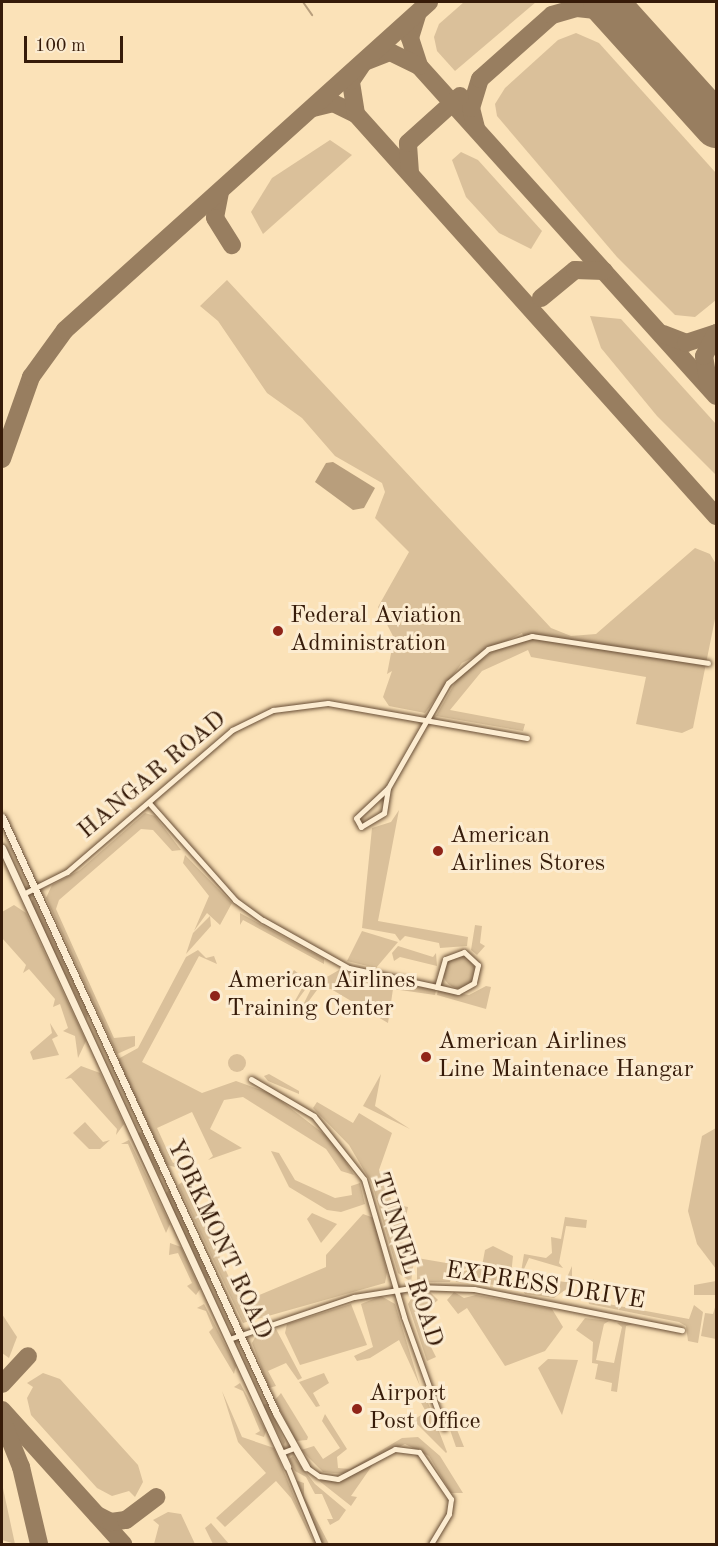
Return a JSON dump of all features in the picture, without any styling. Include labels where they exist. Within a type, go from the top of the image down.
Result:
[{"type":"street","points":[[388,788],[384,813],[361,827],[356,818],[388,788],[426,720],[465,664],[517,638],[586,642],[708,663]]},
{"type":"street","name":"HANGAR ROAD","points":[[22,894],[67,872],[232,730],[273,710],[328,703],[527,738]]},
{"type":"street","points":[[149,803],[236,900],[263,920],[349,968],[458,992],[470,988],[479,971],[475,959],[464,952],[450,954],[437,987]]},
{"type":"street","name":"YORKMONT ROAD","points":[[2,817],[219,1291],[294,1448],[306,1467],[319,1476],[338,1479],[395,1449],[409,1449],[427,1460],[451,1499],[449,1514],[431,1545]]},
{"type":"street","name":"YORKMONT ROAD","points":[[2,848],[257,1400],[319,1545]]},
{"type":"street","points":[[101,1064],[112,1059]]},
{"type":"street","name":"TUNNEL ROAD","points":[[251,1079],[314,1116],[350,1154],[372,1196],[397,1289],[444,1428]]},
{"type":"street","points":[[131,1129],[142,1123]]},
{"type":"street","points":[[157,1185],[168,1179]]},
{"type":"street","name":"EXPRESS DRIVE","points":[[229,1339],[397,1289],[474,1289],[682,1330]]},
{"type":"street","points":[[208,1296],[219,1291]]},
{"type":"street","points":[[257,1400],[268,1395]]},
{"type":"street","points":[[281,1453],[294,1448]]},
{"type":"shaded area","points":[[464,2],[536,2],[455,71],[437,51],[434,37],[439,24]]},
{"type":"shaded area","points":[[576,33],[599,43],[716,173],[716,300],[695,317],[675,315],[617,257],[497,116],[495,104],[505,88],[558,40]]},
{"type":"shaded area","points":[[330,140],[352,155],[263,234],[251,212],[272,178]]},
{"type":"shaded area","points":[[461,152],[478,160],[542,231],[531,249],[499,233],[466,197],[452,160]]},
{"type":"shaded area","points":[[227,280],[551,628],[571,636],[596,634],[695,548],[710,554],[716,564],[716,614],[693,728],[682,733],[636,724],[646,677],[531,657],[528,650],[482,671],[450,710],[525,724],[523,731],[436,716],[460,674],[497,649],[525,641],[522,633],[462,663],[425,713],[389,706],[383,697],[392,671],[387,674],[394,638],[378,607],[409,552],[375,518],[385,492],[382,483],[335,456],[302,418],[267,393],[218,321],[200,306]]},
{"type":"shaded area","points":[[590,316],[621,319],[716,424],[716,475],[657,416],[601,348]]},
{"type":"shaded area","points":[[333,462],[375,488],[364,508],[353,510],[315,482],[326,463]]},
{"type":"shaded area","points":[[399,810],[378,921],[468,937],[467,946],[440,948],[439,943],[405,936],[400,941],[395,934],[362,928],[372,828],[391,822]]},
{"type":"shaded area","points":[[145,813],[155,816],[181,850],[172,851],[153,830],[141,829],[59,900],[56,909],[114,1038],[135,1036],[135,1046],[117,1054],[46,898],[52,885],[80,870]]},
{"type":"shaded area","points":[[185,855],[232,903],[220,925],[207,913],[194,931],[209,896],[183,863]]},
{"type":"shaded area","points":[[33,898],[88,1013],[87,1019],[31,905]]},
{"type":"shaded area","points":[[14,905],[26,913],[86,1041],[78,1058],[75,1036],[63,1031],[68,1028],[60,1004],[53,1007],[55,999],[29,969],[23,973],[26,965],[2,938],[2,912]]},
{"type":"shaded area","points":[[240,913],[324,959],[324,964],[243,920],[240,925]]},
{"type":"shaded area","points":[[210,916],[211,926],[186,954],[193,933]]},
{"type":"shaded area","points":[[475,925],[482,926],[480,943],[485,946],[477,955],[471,950]]},
{"type":"shaded area","points":[[362,931],[398,942],[376,968],[347,961]]},
{"type":"shaded area","points":[[398,946],[433,957],[436,953],[437,966],[400,957],[394,961],[392,953]]},
{"type":"shaded area","points":[[198,950],[206,958],[214,956],[217,964],[199,956],[142,1062],[202,1093],[236,1081],[272,1094],[333,1141],[354,1175],[341,1171],[326,1149],[243,1097],[224,1100],[210,1129],[242,1148],[208,1160],[213,1156],[192,1112],[157,1128],[173,1163],[179,1161],[183,1169],[167,1165],[118,1059],[138,1048],[186,957]]},
{"type":"shaded area","points":[[459,956],[470,961],[475,972],[470,983],[459,988],[448,983],[443,972],[448,961]]},
{"type":"shaded area","points":[[294,970],[310,983],[288,1013],[305,983],[291,975]]},
{"type":"shaded area","points":[[339,970],[436,990],[435,995],[393,989],[388,1023],[331,989],[317,990],[297,1017],[313,985]]},
{"type":"shaded area","points":[[486,986],[491,987],[486,1009],[437,995],[438,990],[469,995]]},
{"type":"shaded area","points":[[50,1023],[58,1036],[52,1039],[59,1055],[33,1060],[30,1052],[52,1033]]},
{"type":"shaded area","points":[[233,1054],[241,1054],[246,1059],[244,1070],[233,1072],[228,1067],[228,1059]]},
{"type":"shaded area","points":[[81,1066],[100,1073],[124,1124],[116,1135],[117,1129],[71,1078],[65,1079]]},
{"type":"shaded area","points":[[269,1074],[299,1091],[299,1094],[268,1081],[264,1076]]},
{"type":"shaded area","points":[[381,1074],[375,1106],[410,1129],[363,1106]]},
{"type":"shaded area","points":[[317,1102],[353,1123],[359,1113],[392,1133],[379,1170],[393,1204],[408,1207],[401,1242],[416,1246],[411,1282],[398,1273],[372,1184],[349,1145],[313,1108]]},
{"type":"shaded area","points":[[85,1122],[103,1142],[110,1140],[100,1149],[89,1149],[73,1133]]},
{"type":"shaded area","points":[[716,1128],[716,1269],[697,1244],[688,1211],[702,1136]]},
{"type":"shaded area","points":[[142,1132],[161,1174],[160,1177],[137,1133]]},
{"type":"shaded area","points":[[129,1140],[170,1224],[166,1233],[128,1144],[121,1144]]},
{"type":"shaded area","points":[[271,1151],[279,1153],[295,1180],[335,1198],[352,1195],[351,1186],[360,1183],[365,1204],[341,1212],[327,1210],[289,1187]]},
{"type":"shaded area","points":[[191,1176],[195,1180],[187,1185],[247,1317],[253,1314],[252,1298],[326,1267],[326,1255],[363,1214],[374,1218],[387,1272],[385,1283],[243,1323],[178,1185]]},
{"type":"shaded area","points":[[169,1190],[209,1277],[207,1281],[165,1194]]},
{"type":"shaded area","points":[[312,1213],[337,1224],[321,1243],[307,1219]]},
{"type":"shaded area","points":[[565,1217],[587,1220],[586,1228],[566,1226],[559,1263],[563,1268],[529,1258],[524,1269],[526,1276],[565,1282],[572,1266],[572,1285],[554,1298],[525,1294],[519,1284],[524,1254],[546,1258],[552,1253],[551,1237],[561,1239]]},
{"type":"shaded area","points":[[170,1243],[181,1247],[200,1289],[196,1295],[187,1286],[192,1283],[178,1253],[169,1255]]},
{"type":"shaded area","points":[[493,1246],[513,1256],[510,1286],[456,1282],[454,1274],[482,1266],[485,1250]]},
{"type":"shaded area","points":[[417,1258],[470,1267],[453,1272],[450,1282],[417,1282]]},
{"type":"shaded area","points":[[594,1279],[592,1301],[689,1319],[694,1305],[703,1312],[698,1343],[688,1341],[686,1326],[679,1322],[589,1304],[585,1286]]},
{"type":"shaded area","points":[[716,1281],[716,1295],[694,1295],[694,1285]]},
{"type":"shaded area","points":[[430,1292],[438,1300],[417,1319],[436,1357],[427,1361],[408,1304],[414,1294]]},
{"type":"shaded area","points":[[454,1292],[464,1298],[476,1295],[552,1309],[563,1327],[545,1351],[505,1366],[467,1308],[458,1314],[447,1300]]},
{"type":"shaded area","points":[[381,1296],[395,1304],[420,1386],[399,1340],[370,1358],[357,1361],[354,1356],[373,1347],[361,1304]]},
{"type":"shaded area","points":[[204,1304],[236,1366],[234,1374],[209,1332],[213,1328],[206,1311],[197,1308]]},
{"type":"shaded area","points":[[351,1304],[367,1345],[300,1365],[285,1333],[287,1324]]},
{"type":"shaded area","points":[[716,1304],[716,1339],[701,1336],[705,1313],[713,1314]]},
{"type":"shaded area","points":[[2,1314],[17,1337],[9,1358],[2,1353]]},
{"type":"shaded area","points":[[585,1318],[609,1321],[604,1324],[596,1360],[614,1363],[622,1327],[617,1323],[634,1324],[626,1326],[617,1392],[611,1391],[612,1383],[595,1379],[598,1364],[592,1363],[593,1342],[576,1330]]},
{"type":"shaded area","points":[[276,1329],[302,1378],[298,1380],[286,1363],[268,1371],[276,1386],[269,1388],[252,1343],[257,1334]]},
{"type":"shaded area","points":[[548,1359],[578,1360],[562,1415],[538,1368]]},
{"type":"shaded area","points":[[43,1373],[60,1379],[138,1465],[143,1482],[135,1497],[129,1491],[112,1496],[97,1488],[31,1415],[27,1398],[33,1387],[27,1383]]},
{"type":"shaded area","points":[[324,1373],[329,1383],[313,1393],[320,1406],[316,1407],[299,1382]]},
{"type":"shaded area","points":[[240,1383],[266,1431],[264,1437],[255,1434],[260,1431],[243,1391],[234,1387]]},
{"type":"shaded area","points":[[222,1391],[242,1437],[274,1448],[314,1544],[291,1498],[276,1481],[225,1527],[216,1518],[266,1473],[238,1442]]},
{"type":"shaded area","points":[[281,1393],[308,1437],[307,1440],[296,1441],[275,1400]]},
{"type":"shaded area","points":[[425,1395],[446,1453],[413,1420],[426,1412],[419,1399]]},
{"type":"shaded area","points":[[268,1403],[285,1442],[284,1445],[263,1405]]},
{"type":"shaded area","points":[[443,1410],[449,1410],[464,1447],[456,1447]]},
{"type":"shaded area","points":[[325,1414],[347,1449],[337,1457],[338,1468],[350,1469],[402,1438],[418,1437],[440,1456],[463,1493],[451,1493],[429,1456],[405,1444],[345,1474],[323,1472],[301,1450],[314,1446],[323,1459],[340,1448],[322,1421]]},
{"type":"shaded area","points":[[293,1456],[315,1484],[346,1510],[339,1520],[330,1525],[327,1519],[333,1519],[322,1494],[315,1494],[306,1477],[295,1471],[289,1459]]},
{"type":"shaded area","points":[[376,1460],[351,1496],[357,1497],[351,1506],[318,1480],[344,1480]]},
{"type":"shaded area","points":[[295,1480],[304,1483],[304,1496],[329,1544],[322,1544]]},
{"type":"shaded area","points":[[2,1483],[4,1493],[15,1544],[2,1540]]},
{"type":"shaded area","points":[[168,1512],[181,1514],[195,1544],[154,1544],[159,1525],[153,1520]]},
{"type":"shaded area","points":[[211,1523],[229,1544],[213,1544],[205,1528]]},
{"type":"waterway","points":[[303,2],[312,15]]},
{"type":"taxiway","points":[[2,459],[31,377],[65,330],[429,2]]},
{"type":"taxiway","points":[[476,128],[471,108],[480,79],[552,15],[577,8],[605,11],[637,37]]},
{"type":"taxiway","points":[[417,15],[410,38],[419,66],[716,396]]},
{"type":"taxiway","points":[[356,114],[351,81],[364,62],[390,52],[419,66]]},
{"type":"taxiway","points":[[410,173],[408,143],[460,96]]},
{"type":"taxiway","points":[[313,108],[333,103],[356,114],[716,516]]},
{"type":"taxiway","points":[[220,192],[215,218],[232,245]]},
{"type":"taxiway","points":[[541,298],[575,270],[604,271]]},
{"type":"taxiway","points":[[663,334],[686,343],[716,333]]},
{"type":"taxiway","points":[[709,387],[704,356],[716,333]]},
{"type":"taxiway","points":[[2,1384],[28,1356]]},
{"type":"taxiway","points":[[2,1410],[123,1544]]},
{"type":"taxiway","points":[[2,1420],[21,1467],[39,1544]]},
{"type":"taxiway","points":[[97,1515],[111,1522],[126,1520],[156,1497]]},
{"type":"runway","points":[[605,2],[716,125]]},
{"type":"place","name":"Federal Aviation Administration","points":[[278,631]]},
{"type":"place","name":"American Airlines Stores","points":[[438,851]]},
{"type":"place","name":"American Airlines Training Center","points":[[215,996]]},
{"type":"place","name":"American Airlines Line Maintenace Hangar","points":[[426,1057]]},
{"type":"place","name":"Airport Post Office","points":[[357,1409]]}]
